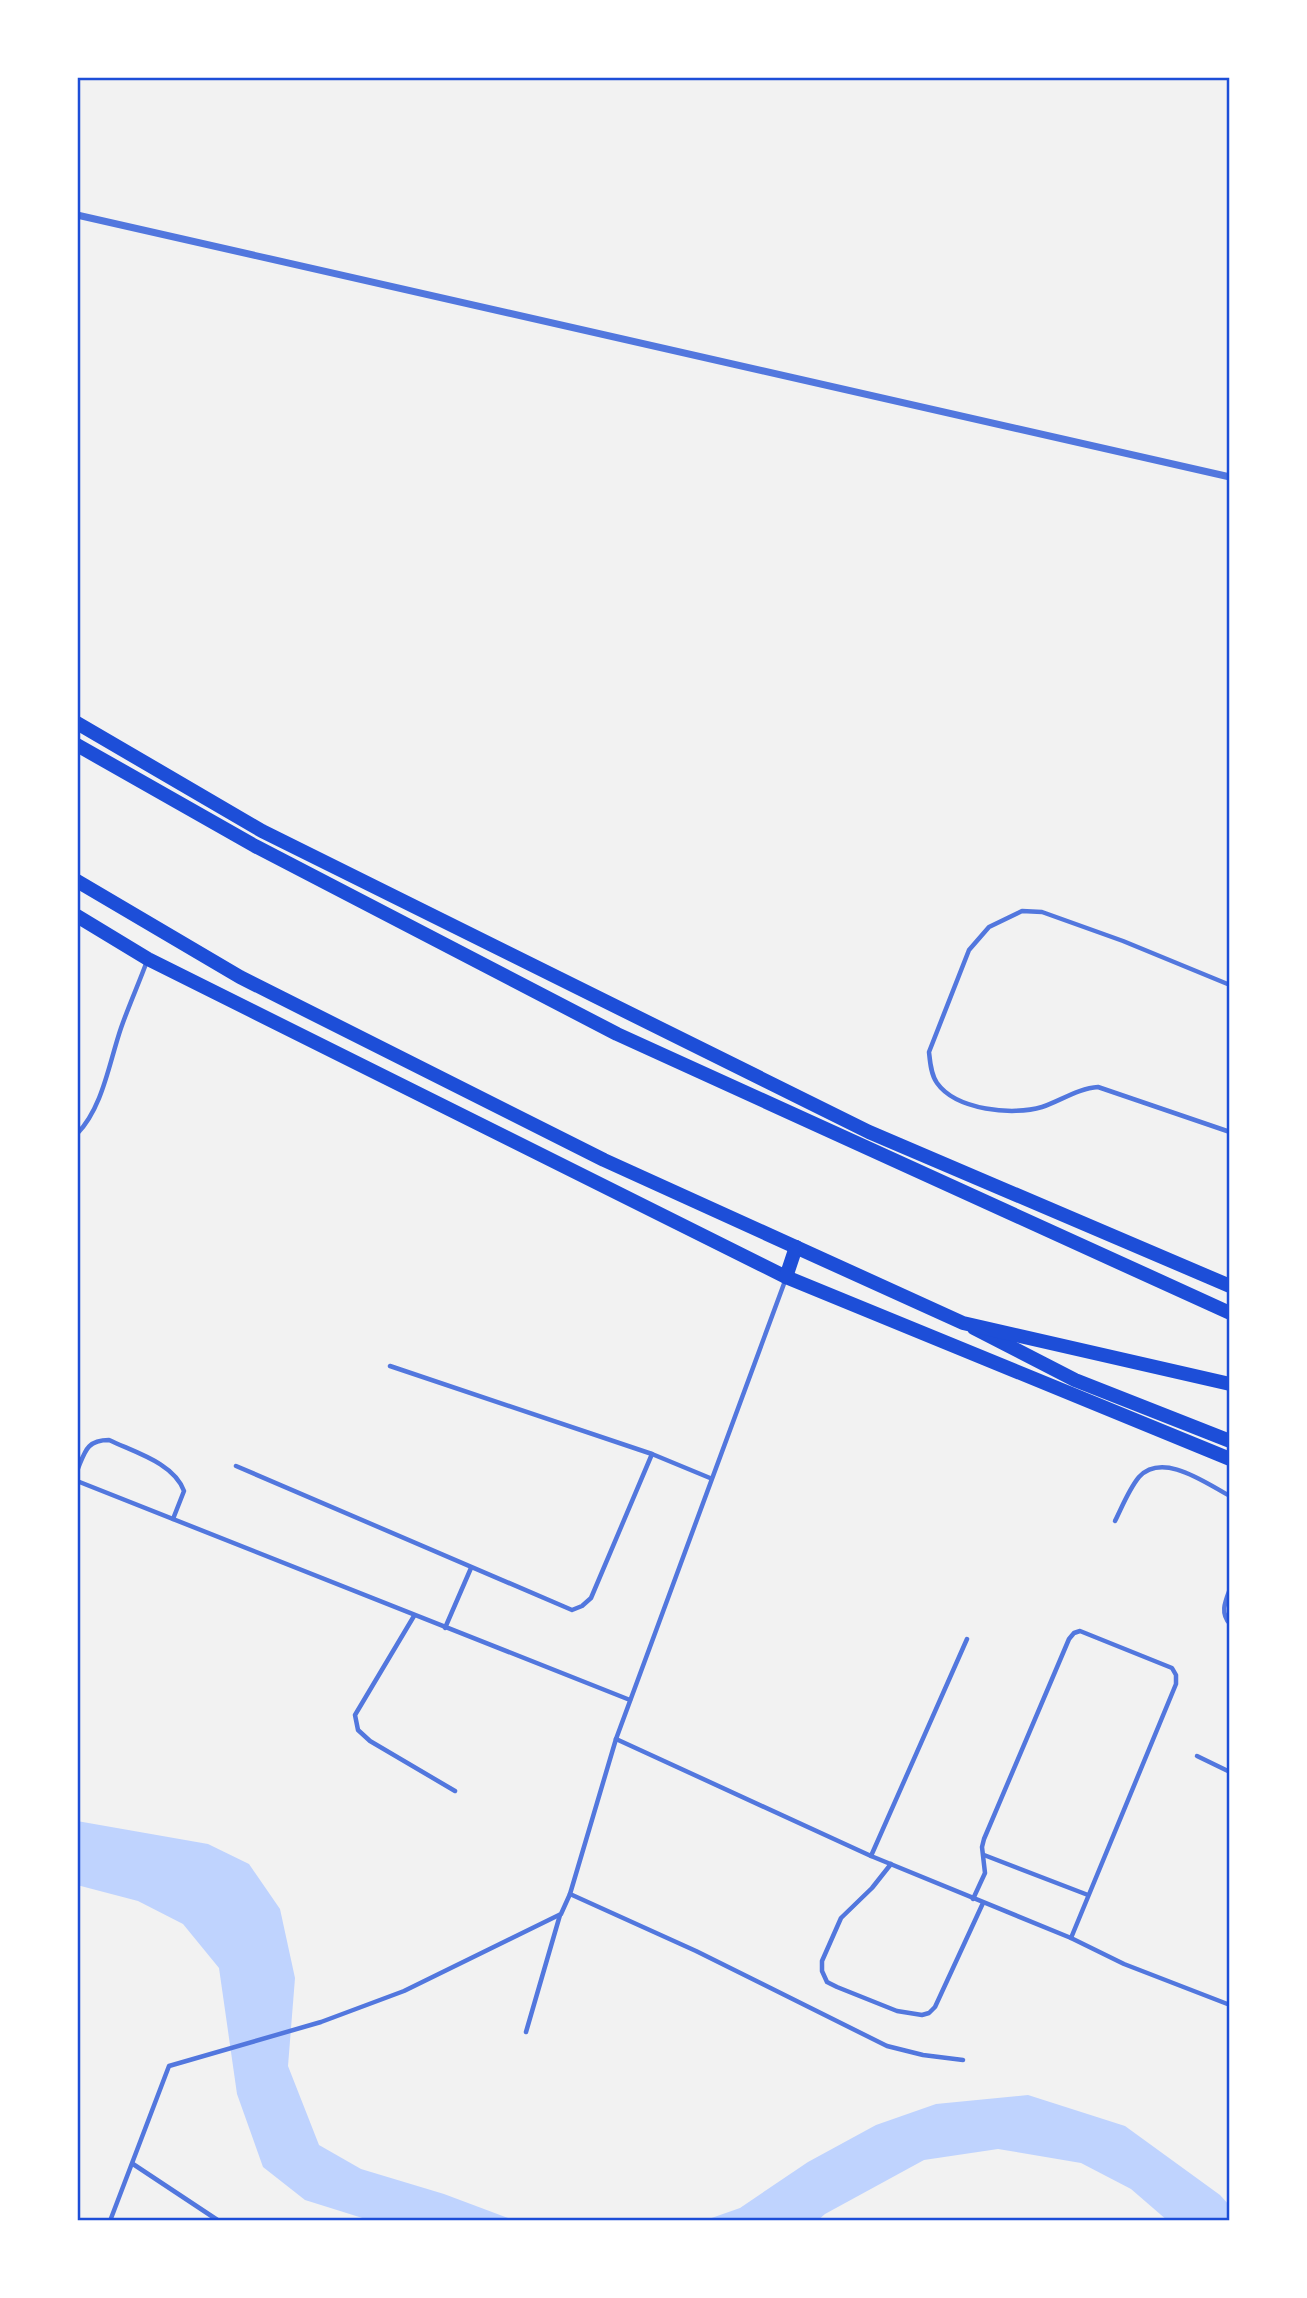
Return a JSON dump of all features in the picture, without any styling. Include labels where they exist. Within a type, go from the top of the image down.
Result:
[{"type":"main road","points":[[77,723],[262,831],[851,1124],[1230,1286]]},
{"type":"main road","points":[[77,746],[255,846],[617,1034],[1230,1313]]},
{"type":"main road","points":[[77,881],[240,976],[604,1160],[963,1323],[1075,1380],[1230,1441]]},
{"type":"main road","points":[[77,916],[148,959],[786,1277],[1230,1460]]},
{"type":"main road","points":[[786,1277],[796,1247]]},
{"type":"main road","points":[[963,1323],[1230,1384]]},
{"type":"street","points":[[77,215],[1230,477]]},
{"type":"lane","points":[[1230,985],[1123,941],[1042,912],[1022,911],[989,928],[969,950],[929,1052],[937,1083],[959,1100],[994,1111],[1026,1111],[1088,1087],[1098,1087],[1230,1132]]},
{"type":"lane","points":[[77,1134],[94,1110],[121,1026],[148,959]]},
{"type":"lane","points":[[526,2032],[616,1739],[786,1277]]},
{"type":"lane","points":[[390,1366],[652,1454],[710,1478]]},
{"type":"lane","points":[[77,1471],[88,1447],[97,1440],[109,1440],[172,1471],[184,1491],[173,1519]]},
{"type":"lane","points":[[236,1466],[572,1610],[591,1598],[652,1454]]},
{"type":"lane","points":[[1115,1521],[1138,1478],[1146,1471],[1158,1467],[1184,1471],[1230,1496]]},
{"type":"lane","points":[[77,1481],[630,1700]]},
{"type":"lane","points":[[445,1628],[471,1568]]},
{"type":"lane","points":[[1230,1589],[1223,1606],[1226,1620],[1230,1624]]},
{"type":"lane","points":[[414,1616],[355,1716],[358,1731],[370,1741],[455,1791]]},
{"type":"lane","points":[[973,1899],[985,1873],[982,1847],[984,1839],[1064,1652],[1074,1633],[1080,1631],[1172,1668],[1176,1675],[1176,1684],[1071,1938]]},
{"type":"lane","points":[[871,1856],[967,1639]]},
{"type":"lane","points":[[616,1739],[871,1856],[1071,1938],[1124,1964],[1230,2005]]},
{"type":"lane","points":[[1197,1756],[1230,1772]]},
{"type":"lane","points":[[984,1855],[1088,1895]]},
{"type":"lane","points":[[891,1864],[872,1888],[841,1917],[821,1961],[827,1982],[837,1987],[897,2011],[922,2015],[929,2013],[935,2007],[983,1903]]},
{"type":"lane","points":[[570,1894],[696,1951],[887,2046],[923,2055],[963,2060]]},
{"type":"lane","points":[[110,2221],[169,2066],[321,2022],[404,1991],[561,1914]]},
{"type":"lane","points":[[132,2164],[219,2221]]},
{"type":"water","points":[[77,1821],[208,1844],[249,1864],[280,1909],[295,1978],[288,2066],[319,2145],[361,2169],[444,2194],[516,2221],[372,2221],[305,2200],[263,2167],[237,2094],[219,1968],[183,1924],[138,1901],[77,1885]]},
{"type":"water","points":[[1028,2095],[1125,2126],[1220,2195],[1230,2206],[1230,2221],[1168,2221],[1131,2189],[1081,2163],[998,2149],[924,2160],[825,2214],[817,2221],[703,2221],[740,2208],[808,2162],[876,2125],[936,2104]]}]
